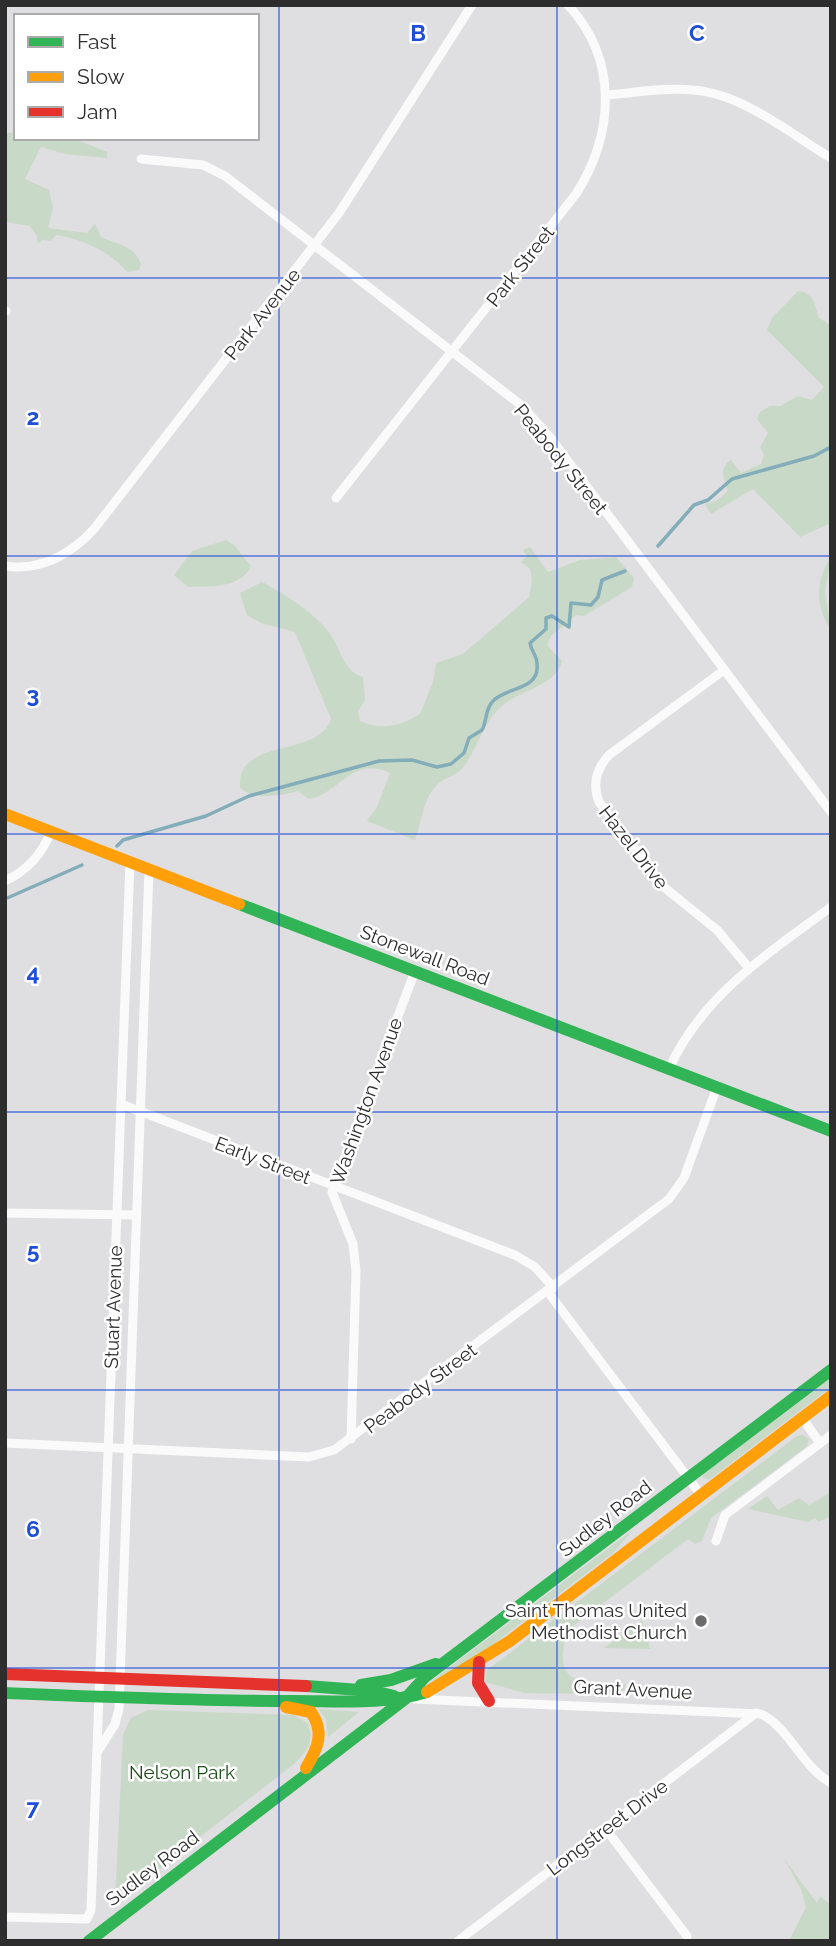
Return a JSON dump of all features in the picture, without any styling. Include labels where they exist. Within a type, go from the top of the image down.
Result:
[{"type":"main road","name":"Stonewall Road","points":[[5,814],[831,1131]]},
{"type":"main road","name":"Sudley Road","points":[[89,1941],[302,1775],[405,1699],[425,1677],[831,1370]]},
{"type":"main road","name":"Sudley Road","points":[[405,1699],[430,1691],[510,1642],[831,1396]]},
{"type":"main road","points":[[336,1688],[391,1680],[450,1659]]},
{"type":"main road","points":[[478,1662],[476,1678],[479,1689],[489,1702]]},
{"type":"main road","name":"Grant Avenue","points":[[5,1674],[373,1690],[405,1699]]},
{"type":"main road","name":"Grant Avenue","points":[[5,1693],[119,1698],[405,1699]]},
{"type":"main road","points":[[266,1699],[311,1712],[320,1724],[321,1741],[302,1775]]},
{"type":"street","name":"Park Avenue","points":[[5,566],[39,565],[81,544],[347,202],[472,5]]},
{"type":"street","name":"Park Street","points":[[336,498],[585,180],[600,148],[607,114],[607,94],[592,40],[568,5]]},
{"type":"street","points":[[607,94],[691,89],[709,92],[745,106],[831,158]]},
{"type":"street","name":"Peabody Street","points":[[141,159],[184,161],[214,169],[452,351],[534,418],[831,812]]},
{"type":"street","name":"Hazel Drive","points":[[724,670],[609,755],[597,775],[596,792],[599,802],[665,888],[717,930],[749,968]]},
{"type":"street","points":[[5,881],[29,867],[51,832]]},
{"type":"street","name":"Stuart Avenue","points":[[5,1917],[87,1919],[91,1910],[130,862]]},
{"type":"street","name":"Stuart Avenue","points":[[97,1753],[117,1719],[119,1698],[149,869]]},
{"type":"street","points":[[669,1069],[698,1018],[749,968],[831,907]]},
{"type":"street","name":"Washington Avenue","points":[[351,1439],[356,1271],[353,1244],[332,1197],[333,1187],[415,971]]},
{"type":"street","name":"Peabody Street","points":[[5,1443],[309,1457],[334,1450],[551,1290],[677,1189],[717,1087]]},
{"type":"street","name":"Early Street","points":[[121,1104],[515,1255],[535,1267],[701,1495]]},
{"type":"street","points":[[5,1213],[136,1215]]},
{"type":"street","points":[[802,1418],[820,1443]]},
{"type":"street","points":[[716,1541],[725,1515],[831,1435]]},
{"type":"street","name":"Grant Avenue","points":[[405,1699],[756,1713]]},
{"type":"street","points":[[756,1713],[774,1723],[811,1768],[831,1783]]},
{"type":"street","name":"Longstreet Drive","points":[[458,1941],[756,1713]]},
{"type":"street","points":[[606,1828],[687,1936]]},
{"type":"green space","points":[[11,132],[14,140],[78,140],[107,152],[107,158],[65,154],[41,147],[25,179],[49,190],[53,208],[48,228],[87,233],[95,224],[101,237],[125,246],[134,253],[141,264],[139,270],[127,272],[105,253],[66,237],[56,235],[51,241],[42,240],[38,244],[37,236],[30,226],[5,222],[5,135]]},
{"type":"green space","points":[[798,291],[811,297],[819,318],[831,325],[831,523],[800,537],[753,489],[711,514],[705,504],[716,501],[728,491],[723,470],[731,460],[741,473],[761,464],[764,455],[760,447],[768,433],[757,419],[760,412],[770,406],[780,406],[798,396],[812,400],[824,387],[767,330],[772,318]]},
{"type":"green space","points":[[226,540],[234,545],[251,566],[240,579],[224,585],[188,587],[174,575],[192,551]]},
{"type":"green space","points":[[530,547],[548,572],[580,560],[616,557],[634,578],[632,587],[584,616],[576,615],[551,636],[547,645],[562,661],[558,669],[545,682],[510,700],[496,711],[462,769],[439,783],[429,795],[415,840],[367,821],[377,807],[390,773],[377,769],[355,772],[329,791],[309,799],[298,791],[260,796],[240,788],[242,772],[251,761],[311,739],[323,731],[331,719],[295,632],[261,623],[247,615],[240,593],[262,582],[318,620],[331,635],[347,665],[363,677],[365,700],[358,711],[360,721],[376,726],[391,726],[420,714],[433,682],[436,663],[463,654],[529,597],[532,579],[530,569],[521,562],[527,556],[523,550]]},
{"type":"green space","points":[[831,557],[825,592],[831,630],[822,612],[819,594],[822,575]]},
{"type":"green space","points":[[831,1377],[831,1387],[710,1479],[703,1478],[703,1474]]},
{"type":"green space","points":[[803,1435],[809,1439],[806,1447],[711,1518],[702,1541],[695,1544],[688,1539],[569,1629],[563,1661],[566,1671],[584,1682],[626,1684],[623,1691],[614,1694],[524,1693],[485,1682],[487,1670],[797,1436]]},
{"type":"green space","points":[[831,1492],[831,1516],[818,1522],[815,1518],[808,1522],[748,1509],[767,1496],[778,1510],[799,1498],[809,1505]]},
{"type":"green space","points":[[634,1529],[613,1553],[463,1667],[430,1682]]},
{"type":"green space","points":[[642,1620],[650,1649],[604,1648]]},
{"type":"green space","name":"Nelson Park","points":[[148,1710],[294,1715],[307,1723],[310,1741],[294,1764],[115,1903],[123,1735],[131,1718]]},
{"type":"green space","points":[[319,1710],[359,1712],[328,1737],[326,1719]]},
{"type":"green space","points":[[784,1859],[817,1903],[820,1896],[831,1905],[831,1941],[789,1941],[806,1907],[801,1889]]},
{"type":"waterway","points":[[658,546],[694,505],[708,500],[732,479],[814,456],[831,447]]},
{"type":"waterway","points":[[117,846],[123,840],[206,816],[249,796],[379,761],[412,760],[437,767],[451,764],[464,753],[469,738],[482,730],[494,700],[533,679],[537,672],[537,661],[530,643],[546,629],[546,618],[552,616],[569,627],[571,603],[591,605],[598,597],[602,580],[625,571]]},
{"type":"waterway","points":[[5,899],[82,865]]},
{"type":"traffic: fast","points":[[239,904],[831,1131]]},
{"type":"traffic: fast","points":[[89,1941],[405,1699],[425,1677],[831,1370]]},
{"type":"traffic: fast","points":[[361,1685],[391,1680],[436,1664]]},
{"type":"traffic: fast","points":[[306,1686],[373,1691],[394,1696]]},
{"type":"traffic: fast","points":[[5,1693],[186,1700],[345,1702],[395,1699],[427,1692]]},
{"type":"traffic: slow","points":[[5,814],[239,904]]},
{"type":"traffic: slow","points":[[427,1692],[510,1641],[831,1396]]},
{"type":"traffic: slow","points":[[286,1707],[311,1712],[318,1726],[317,1747],[306,1768]]},
{"type":"traffic: jam","points":[[479,1662],[478,1683],[489,1701]]},
{"type":"traffic: jam","points":[[5,1674],[306,1686]]},
{"type":"place","name":"Saint Thomas United Methodist Church","points":[[701,1621]]}]
